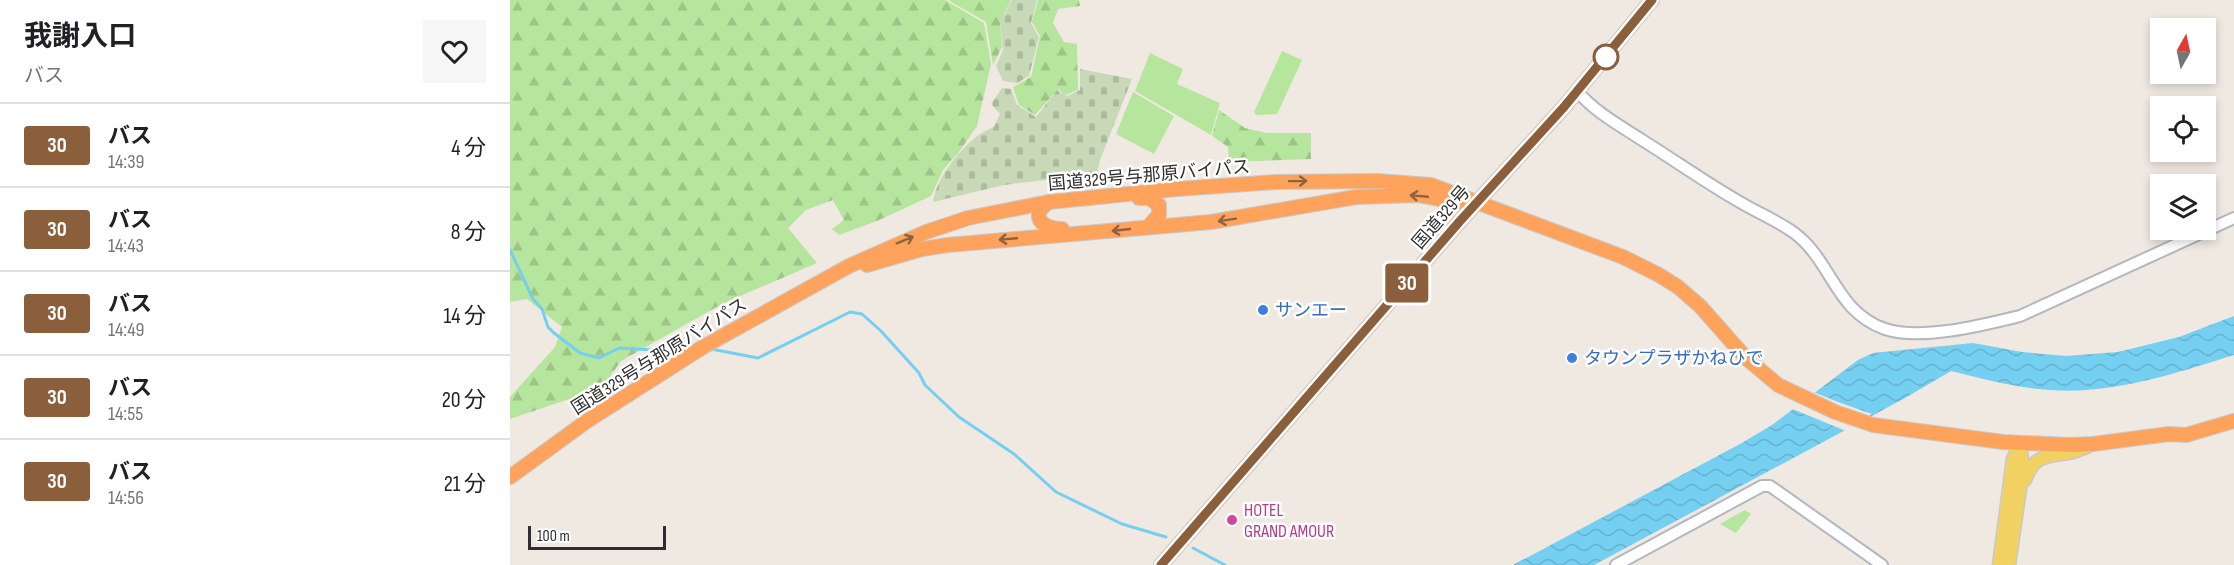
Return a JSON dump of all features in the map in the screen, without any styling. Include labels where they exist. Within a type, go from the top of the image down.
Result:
[{"type":"highway","name":"国道329号","points":[[1161,565],[1477,202],[1511,167],[1652,0]]},
{"type":"highway","name":"国道329号与那原バイパス","points":[[510,477],[564,437],[671,366],[754,318],[889,247],[926,232],[968,218],[1049,202],[1118,194],[1276,182],[1377,180],[1431,185],[1623,257],[1659,275],[1700,306],[1739,352],[1761,373],[1794,394],[1858,421],[1915,432],[2020,444],[2093,444],[2169,434],[2186,435],[2234,421]]},
{"type":"highway","points":[[1118,194],[1134,198],[1149,198],[1159,205],[1159,215],[1148,227]]},
{"type":"highway","name":"国道329号与那原バイパス","points":[[834,276],[922,249],[974,242],[1211,222],[1356,197],[1418,195],[1449,201],[1477,202]]},
{"type":"highway","points":[[1049,202],[1044,205],[1040,215],[1043,226],[1049,229],[1088,232]]},
{"type":"highway","name":"国道329号与那原バイパス","points":[[2169,434],[2183,426],[2234,412]]},
{"type":"main road","points":[[2009,565],[2022,459],[2020,444]]},
{"type":"main road","points":[[1999,565],[2013,459],[2020,444]]},
{"type":"main road","points":[[2017,500],[2028,470],[2034,462],[2049,455],[2068,453],[2093,444]]},
{"type":"street","points":[[1577,91],[1600,113],[1739,202],[1794,233],[1807,245],[1855,313],[1871,324],[1888,330],[1909,334],[1932,332],[1982,325],[2020,316],[2234,218]]},
{"type":"street","points":[[1616,565],[1762,486],[1770,486],[1882,565]]},
{"type":"green space","points":[[510,0],[945,0],[984,23],[991,64],[977,126],[943,170],[931,196],[877,221],[839,235],[832,229],[844,220],[833,200],[806,210],[788,228],[817,263],[722,304],[621,361],[602,388],[510,419],[510,397],[555,347],[562,327],[527,299],[510,302]]},
{"type":"green space","points":[[948,0],[1011,0],[1000,23],[1002,47],[993,65],[986,22]]},
{"type":"green space","points":[[1012,0],[1037,0],[1031,23],[1039,37],[1029,76],[1017,83],[1003,81],[996,66],[1003,50],[1000,23]]},
{"type":"green space","points":[[1038,0],[1079,0],[1080,6],[1058,9],[1053,23],[1064,42],[1077,44],[1078,90],[1065,95],[1058,89],[1035,115],[1019,105],[1013,87],[1031,77],[1040,36],[1032,22]]},
{"type":"green space","points":[[1282,51],[1302,60],[1277,114],[1256,115],[1254,112]]},
{"type":"green space","points":[[1150,53],[1183,69],[1177,84],[1220,103],[1211,135],[1135,91]]},
{"type":"green space","points":[[1080,69],[1132,79],[1100,160],[1097,174],[1004,185],[933,202],[940,180],[956,157],[975,138],[994,127],[1000,114],[991,104],[1002,88],[1011,89],[1017,105],[1036,117],[1057,90],[1067,96],[1080,90]]},
{"type":"green space","points":[[1133,92],[1174,116],[1154,154],[1116,134]]},
{"type":"green space","points":[[1219,110],[1245,128],[1267,133],[1311,133],[1311,159],[1229,162],[1228,147],[1212,136]]},
{"type":"green space","points":[[1745,510],[1751,514],[1736,533],[1720,524]]},
{"type":"water","points":[[2234,316],[2234,355],[2162,377],[2125,385],[2070,391],[2035,389],[1951,371],[1594,565],[1513,565],[1740,444],[1772,425],[1858,360],[1873,353],[1973,343],[2022,352],[2066,356],[2118,352],[2179,337]]},
{"type":"pier","points":[[1811,391],[1872,414],[1846,431],[1790,408]]},
{"type":"waterway","points":[[510,250],[533,299],[542,309],[548,327],[580,353],[599,358],[619,348],[687,352]]},
{"type":"waterway","points":[[711,349],[758,358],[850,312],[862,314],[881,331],[919,373],[925,385],[959,417],[1014,454],[1056,492],[1122,524],[1166,537]]},
{"type":"waterway","points":[[1193,548],[1225,565]]},
{"type":"bus line","name":"30","points":[[1161,565],[1460,221],[1564,107],[1652,0]]},
{"type":"place","name":"サンエー","points":[[1263,310]]},
{"type":"place","name":"タウンプラザかねひで","points":[[1572,358]]},
{"type":"place","name":"HOTEL GRAND AMOUR","points":[[1232,520]]}]
